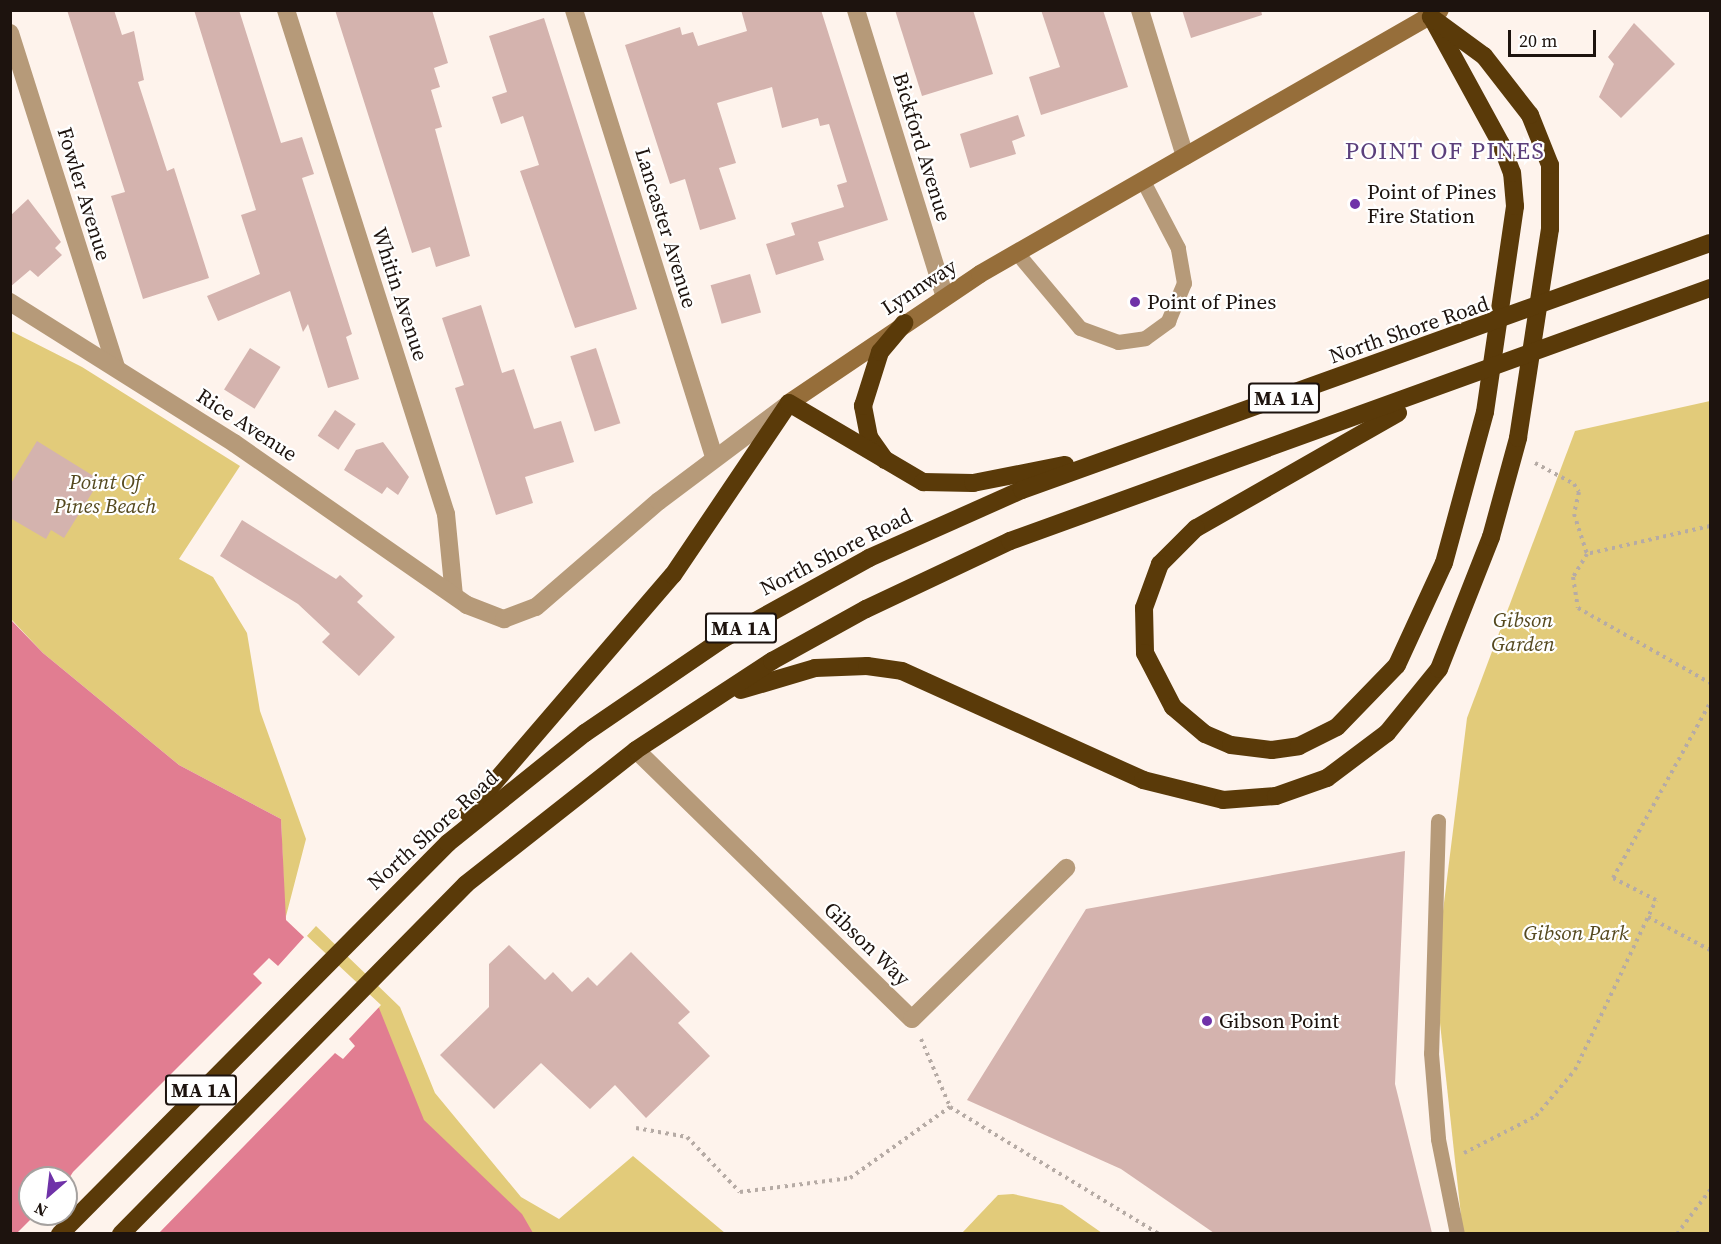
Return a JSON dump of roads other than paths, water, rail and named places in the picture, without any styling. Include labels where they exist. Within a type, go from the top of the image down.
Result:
[{"type":"highway","points":[[1433,13],[1501,144],[1514,197],[1485,412],[1444,563],[1397,665],[1360,708],[1324,735],[1299,746],[1258,749],[1231,745],[1192,725],[1158,686],[1143,642],[1147,597],[1166,554],[1196,528],[1440,389]]},
{"type":"highway","points":[[680,719],[796,671],[850,665],[884,668],[949,688],[1164,788],[1223,800],[1276,796],[1327,778],[1387,733],[1439,669],[1491,537],[1521,421],[1550,229],[1550,165],[1530,115],[1484,56],[1433,13]]},
{"type":"highway","name":"North Shore Road","points":[[60,1233],[404,884],[538,768],[643,691],[764,614],[968,512],[1126,453],[1619,280],[1710,243]]},
{"type":"highway","name":"MA 1A","points":[[121,1233],[371,976],[466,884],[636,750],[680,719],[866,609],[1010,541],[1607,330],[1710,288]]},
{"type":"highway","points":[[898,471],[869,437],[863,406],[880,352],[904,323]]},
{"type":"highway","points":[[404,884],[654,599],[789,403],[898,471],[923,482],[972,483],[1126,453]]},
{"type":"main road","name":"Lynnway","points":[[789,403],[904,323],[1017,253],[1433,13]]},
{"type":"street","name":"Whitin Avenue","points":[[286,10],[446,514],[453,595]]},
{"type":"street","name":"Lancaster Avenue","points":[[574,10],[714,458]]},
{"type":"street","name":"Bickford Avenue","points":[[855,10],[945,297]]},
{"type":"street","points":[[1140,10],[1185,156]]},
{"type":"street","name":"Fowler Avenue","points":[[10,33],[116,369]]},
{"type":"street","name":"Rice Avenue","points":[[10,302],[385,543],[453,595]]},
{"type":"street","name":"Lynnway","points":[[453,595],[492,617],[524,614],[714,458],[789,403]]},
{"type":"street","name":"Gibson Way","points":[[636,750],[912,1019],[1066,868]]},
{"type":"lane","points":[[1017,253],[1080,328],[1118,342],[1145,338],[1168,321],[1184,283],[1178,248],[1143,181]]},
{"type":"lane","points":[[1438,821],[1431,1053],[1438,1139],[1457,1233]]},
{"type":"place","name":"Point of Pines Fire Station","points":[[1355,204]]},
{"type":"place","name":"Point of Pines","points":[[1135,302]]},
{"type":"place","name":"Gibson Point","points":[[1207,1021]]},
{"type":"district","name":"POINT OF PINES","points":[[1445,151]]},
{"type":"park label","name":"Point Of Pines Beach","points":[[105,494]]},
{"type":"park label","name":"Gibson Garden","points":[[1523,632]]},
{"type":"park label","name":"Gibson Park","points":[[1576,933]]}]
